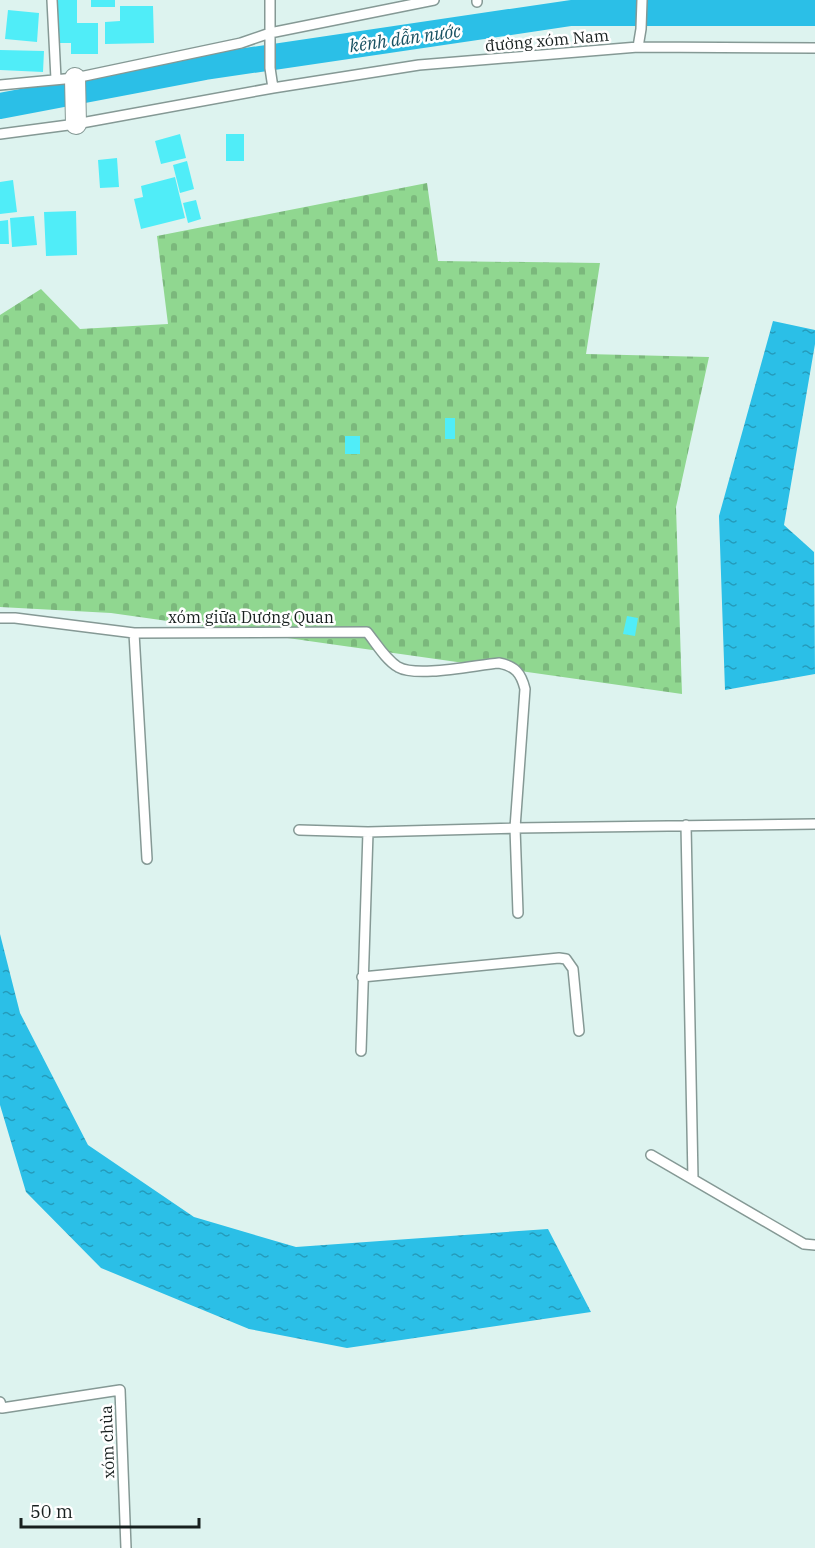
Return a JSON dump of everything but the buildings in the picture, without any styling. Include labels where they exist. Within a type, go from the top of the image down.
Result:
[{"type":"street","points":[[65,78],[76,124]]},
{"type":"lane","points":[[52,0],[65,78]]},
{"type":"lane","points":[[270,0],[270,69],[273,88]]},
{"type":"lane","points":[[0,85],[65,78],[270,38],[434,0]]},
{"type":"lane","points":[[638,47],[642,3]]},
{"type":"lane","name":"đường xóm Nam","points":[[0,134],[76,124],[273,88],[418,65],[638,47],[815,48]]},
{"type":"lane","name":"xóm giữa Dương Quan","points":[[0,618],[134,633],[367,632],[387,658],[404,670],[419,672],[499,663],[509,665],[516,669],[522,677],[525,689],[515,828]]},
{"type":"lane","points":[[134,633],[147,859]]},
{"type":"lane","points":[[299,830],[368,832],[815,824]]},
{"type":"lane","points":[[686,825],[693,1179]]},
{"type":"lane","points":[[515,828],[518,913]]},
{"type":"lane","points":[[361,1051],[368,832]]},
{"type":"lane","points":[[362,977],[566,959],[573,969],[579,1031]]},
{"type":"lane","points":[[651,1155],[804,1244],[815,1245]]},
{"type":"lane","name":"xóm chùa","points":[[0,1402],[2,1408],[120,1390],[126,1548]]},
{"type":"green space","points":[[427,183],[438,261],[600,263],[586,354],[709,357],[676,507],[682,694],[111,613],[0,607],[0,315],[41,289],[80,329],[168,324],[157,236]]},
{"type":"water","points":[[773,321],[815,330],[815,344],[784,525],[814,552],[815,674],[725,690],[719,516]]},
{"type":"water","points":[[0,934],[20,1013],[88,1145],[194,1217],[296,1247],[548,1229],[591,1312],[347,1348],[249,1329],[101,1268],[26,1192],[0,1105]]},
{"type":"waterway","name":"kênh dẫn nước","points":[[0,106],[205,67],[571,13],[815,13]]}]
